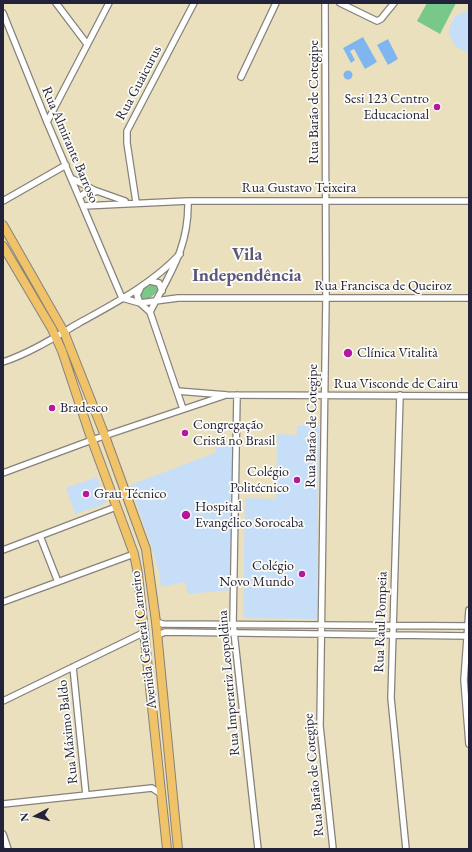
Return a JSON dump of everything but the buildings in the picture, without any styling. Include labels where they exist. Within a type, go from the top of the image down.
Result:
[{"type":"main road","name":"Avenida General Carneiro","points":[[3,225],[64,332],[105,436],[146,549],[158,636],[178,849]]},
{"type":"main road","name":"Avenida General Carneiro","points":[[3,246],[56,336],[134,554],[138,574],[167,849]]},
{"type":"street","points":[[56,3],[87,44]]},
{"type":"street","points":[[47,122],[109,3]]},
{"type":"street","name":"Rua Guaicurus","points":[[136,202],[126,143],[127,131],[194,3]]},
{"type":"street","points":[[241,77],[276,3]]},
{"type":"street","name":"Rua Barão de Cotegipe","points":[[325,3],[326,298],[320,726],[333,849]]},
{"type":"street","points":[[340,3],[377,20],[381,19],[394,3]]},
{"type":"street","name":"Rua Almirante Barroso","points":[[3,13],[47,122],[73,179],[79,197],[122,298]]},
{"type":"street","points":[[3,201],[66,164]]},
{"type":"street","name":"Rua Gustavo Teixeira","points":[[73,179],[97,192],[129,203]]},
{"type":"street","points":[[79,197],[85,193],[97,192]]},
{"type":"street","points":[[150,312],[180,254],[187,232],[188,201]]},
{"type":"street","name":"Rua Gustavo Teixeira","points":[[83,206],[136,202],[188,201],[469,201]]},
{"type":"street","points":[[3,225],[3,232]]},
{"type":"street","points":[[3,362],[16,358],[64,332],[150,281],[180,254]]},
{"type":"street","points":[[150,281],[159,283],[162,291]]},
{"type":"street","points":[[117,285],[122,292],[130,293]]},
{"type":"street","points":[[141,286],[137,295],[140,303],[150,312],[183,409]]},
{"type":"street","name":"Rua Francisca de Queiroz","points":[[162,291],[169,296],[178,298]]},
{"type":"street","points":[[122,298],[140,303],[156,302]]},
{"type":"street","name":"Rua Francisca de Queiroz","points":[[156,302],[178,298],[469,298]]},
{"type":"street","name":"Rua Visconde de Cairu","points":[[177,391],[227,395],[469,396]]},
{"type":"street","name":"Rua Visconde de Cairu","points":[[105,436],[227,395]]},
{"type":"street","name":"Rua Imperatriz Leopoldina","points":[[237,395],[233,623],[258,849]]},
{"type":"street","name":"Rua Raul Pompeia","points":[[400,395],[391,698],[406,849]]},
{"type":"street","points":[[3,473],[105,436]]},
{"type":"street","points":[[3,550],[116,507]]},
{"type":"street","points":[[40,536],[58,582]]},
{"type":"street","points":[[3,602],[134,554]]},
{"type":"street","points":[[469,610],[469,636],[464,680],[469,744]]},
{"type":"street","points":[[156,622],[163,624],[233,623],[469,626]]},
{"type":"street","points":[[3,701],[144,632]]},
{"type":"street","points":[[158,636],[165,632],[234,632],[469,636]]},
{"type":"street","name":"Rua Máximo Baldo","points":[[73,667],[86,795]]},
{"type":"street","points":[[3,804],[152,788],[161,794]]},
{"type":"street","points":[[3,834],[8,849]]},
{"type":"shaded area","points":[[469,10],[469,53],[456,47],[449,35],[449,28],[455,16]]},
{"type":"shaded area","points":[[297,426],[319,426],[317,617],[315,619],[245,618],[243,615],[245,498],[276,499],[277,434],[297,435]]},
{"type":"shaded area","name":"Hospital Evangélico Sorocaba","points":[[234,442],[230,590],[188,594],[185,582],[161,587],[160,576],[151,545],[130,485],[215,453],[216,448]]},
{"type":"shaded area","name":"Grau Técnico","points":[[97,477],[106,501],[105,504],[75,514],[66,488]]},
{"type":"green space","points":[[427,3],[456,3],[440,34],[417,21]]},
{"type":"green space","points":[[152,284],[158,288],[157,292],[150,298],[142,299],[140,297],[141,291]]},
{"type":"water","points":[[363,37],[377,62],[365,69],[354,49],[350,51],[355,60],[351,63],[343,48]]},
{"type":"water","points":[[388,39],[398,59],[388,65],[377,45]]},
{"type":"water","points":[[348,70],[353,75],[348,80],[343,75]]},
{"type":"place","name":"Sesi 123 Centro Educacional","points":[[437,107]]},
{"type":"place","name":"Clínica Vitalità","points":[[348,353]]},
{"type":"place","name":"Bradesco","points":[[52,408]]},
{"type":"place","name":"Congregação Cristã no Brasil","points":[[185,433]]},
{"type":"place","name":"Colégio Politécnico","points":[[297,480]]},
{"type":"place","name":"Grau Técnico","points":[[86,494]]},
{"type":"place","name":"Hospital Evangélico Sorocaba","points":[[186,515]]},
{"type":"place","name":"Colégio Novo Mundo","points":[[302,574]]},
{"type":"district","name":"Vila Independência","points":[[247,265]]}]
